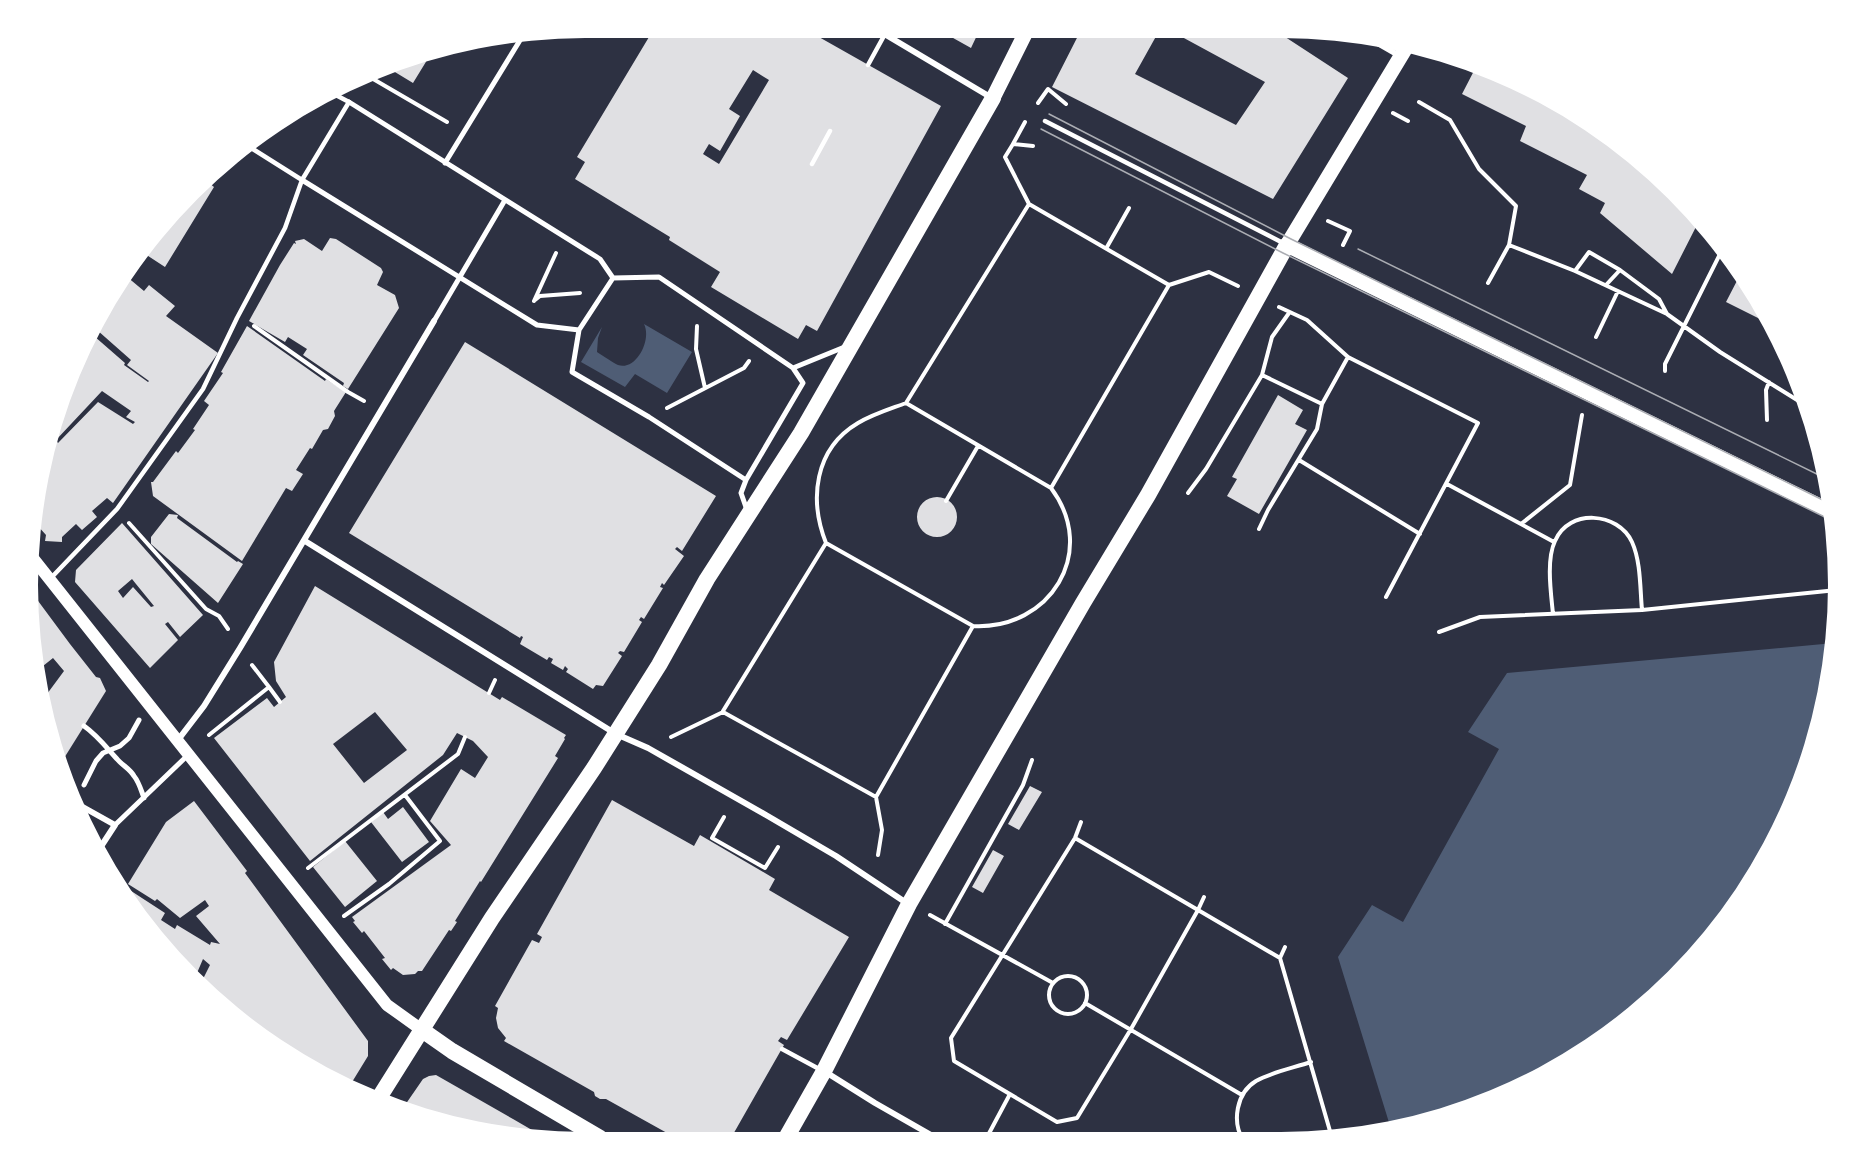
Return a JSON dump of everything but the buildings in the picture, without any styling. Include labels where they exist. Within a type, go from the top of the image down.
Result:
[{"type":"highway","points":[[382,1093],[492,918],[616,734],[659,665],[707,579],[801,434],[993,98]]},
{"type":"highway","points":[[789,1132],[824,1071],[909,904],[1148,495],[1287,245]]},
{"type":"highway","points":[[422,1030],[452,1051],[590,1132]]},
{"type":"main road","points":[[993,98],[1023,38]]},
{"type":"main road","points":[[1404,52],[1287,245],[1823,508]]},
{"type":"main road","points":[[39,565],[387,1005],[422,1030]]},
{"type":"street","points":[[892,38],[993,98]]},
{"type":"street","points":[[445,163],[519,41]]},
{"type":"street","points":[[349,102],[600,259],[613,278]]},
{"type":"street","points":[[302,180],[537,325],[579,330]]},
{"type":"street","points":[[177,741],[204,706],[305,541],[504,200]]},
{"type":"street","points":[[613,278],[659,278],[793,368],[803,383],[746,480],[741,492],[748,515]]},
{"type":"street","points":[[613,278],[579,330],[573,372],[649,417],[746,480]]},
{"type":"street","points":[[793,368],[853,343]]},
{"type":"street","points":[[305,541],[503,666],[616,734],[648,748],[776,821],[836,856],[909,904]]},
{"type":"street","points":[[84,784],[96,761],[103,753],[120,746],[129,738],[139,720]]},
{"type":"street","points":[[84,726],[92,731],[104,746],[110,749],[114,757],[135,776],[144,798]]},
{"type":"street","points":[[103,843],[115,825],[188,755]]},
{"type":"street","points":[[86,809],[115,825]]},
{"type":"street","points":[[824,1071],[926,1132]]},
{"type":"lane","points":[[868,65],[883,38]]},
{"type":"lane","points":[[50,579],[117,509],[203,389],[237,318],[285,228],[302,180],[349,102],[338,96]]},
{"type":"lane","points":[[1045,121],[1287,245]]},
{"type":"lane","points":[[812,164],[830,131]]},
{"type":"lane","points":[[254,150],[302,180]]},
{"type":"lane","points":[[782,1049],[824,1071]]},
{"type":"path","points":[[375,79],[464,131]]},
{"type":"path","points":[[1035,106],[1048,89],[1066,104]]},
{"type":"path","points":[[1419,102],[1450,120],[1479,169],[1516,206],[1509,244],[1488,283]]},
{"type":"path","points":[[1390,112],[1408,121]]},
{"type":"path","points":[[1029,115],[1005,157],[1029,204],[1169,285]]},
{"type":"path","points":[[1013,144],[1032,146]]},
{"type":"path","points":[[906,403],[1051,488],[1060,501],[1069,529],[1068,559],[1055,589],[1036,608],[1020,618],[991,626],[972,626],[826,543],[819,524],[816,505],[817,486],[822,467],[830,451],[856,424],[906,403],[1029,204]]},
{"type":"path","points":[[1107,248],[1129,208]]},
{"type":"path","points":[[1327,220],[1350,231],[1340,251]]},
{"type":"path","points":[[533,302],[563,236]]},
{"type":"path","points":[[1509,244],[1606,285],[1667,314],[1720,352],[1795,399]]},
{"type":"path","points":[[1575,272],[1589,252],[1620,270],[1659,299],[1667,314]]},
{"type":"path","points":[[1665,371],[1665,364],[1719,257]]},
{"type":"path","points":[[1606,285],[1620,270]]},
{"type":"path","points":[[1051,488],[1169,285],[1209,272],[1241,287]]},
{"type":"path","points":[[1596,337],[1618,291]]},
{"type":"path","points":[[540,296],[590,292]]},
{"type":"path","points":[[699,305],[696,349],[705,388]]},
{"type":"path","points":[[1277,306],[1307,320],[1348,357],[1478,423],[1386,597]]},
{"type":"path","points":[[1188,493],[1206,469],[1262,375],[1272,337],[1289,313]]},
{"type":"path","points":[[237,318],[255,326],[348,392],[381,409]]},
{"type":"path","points":[[649,417],[744,368],[761,347]]},
{"type":"path","points":[[1258,530],[1317,429],[1322,404],[1348,357]]},
{"type":"path","points":[[1262,375],[1322,404]]},
{"type":"path","points":[[1767,420],[1769,382]]},
{"type":"path","points":[[1521,524],[1570,485],[1581,417],[1591,395]]},
{"type":"path","points":[[946,501],[978,446]]},
{"type":"path","points":[[1299,459],[1420,534]]},
{"type":"path","points":[[1447,484],[1554,542]]},
{"type":"path","points":[[117,509],[206,609],[219,616],[240,648]]},
{"type":"path","points":[[1553,614],[1550,574],[1554,542],[1568,525],[1588,517],[1599,517],[1619,526],[1633,544],[1642,610]]},
{"type":"path","points":[[671,737],[723,712],[826,543]]},
{"type":"path","points":[[1439,632],[1480,618],[1642,610],[1828,591]]},
{"type":"path","points":[[878,855],[882,830],[876,797],[972,626]]},
{"type":"path","points":[[254,668],[280,702]]},
{"type":"path","points":[[217,730],[269,687]]},
{"type":"path","points":[[723,712],[876,797]]},
{"type":"path","points":[[290,882],[458,754],[465,737]]},
{"type":"path","points":[[945,924],[1023,785],[1032,760]]},
{"type":"path","points":[[330,932],[341,918],[389,884],[440,842],[405,795]]},
{"type":"path","points":[[369,814],[372,820]]},
{"type":"path","points":[[724,817],[712,838],[727,849],[765,868],[778,847]]},
{"type":"path","points":[[1081,822],[1075,838],[951,1038],[954,1060],[1057,1122],[1077,1118],[1131,1029],[1204,897]]},
{"type":"path","points":[[1075,838],[1280,958]]},
{"type":"path","points":[[909,904],[1053,983]]},
{"type":"path","points":[[1285,947],[1280,958],[1330,1129]]},
{"type":"path","points":[[1069,976],[1077,979],[1084,986],[1087,994],[1085,1003],[1078,1011],[1068,1015],[1058,1012],[1050,1004],[1048,993],[1053,983],[1069,976]]},
{"type":"path","points":[[1085,1003],[1242,1095]]},
{"type":"path","points":[[1239,1132],[1237,1113],[1242,1095],[1254,1082],[1311,1062]]},
{"type":"path","points":[[990,1132],[1010,1094]]},
{"type":"water","points":[[644,324],[692,352],[667,393],[635,374],[625,387],[581,362],[602,327],[597,352],[618,365],[625,366],[631,363],[641,353],[644,346],[646,331]]},
{"type":"water","points":[[1825,644],[1810,726],[1787,794],[1755,858],[1736,888],[1693,945],[1642,996],[1585,1039],[1555,1058],[1491,1090],[1423,1113],[1388,1121],[1338,957],[1372,905],[1403,922],[1499,749],[1468,732],[1507,673]]},
{"type":"tram line","points":[[1049,114],[1291,239],[1822,499]]},
{"type":"tram line","points":[[1041,129],[1283,253],[1824,517]]},
{"type":"tram line","points":[[1358,249],[1817,474]]}]
